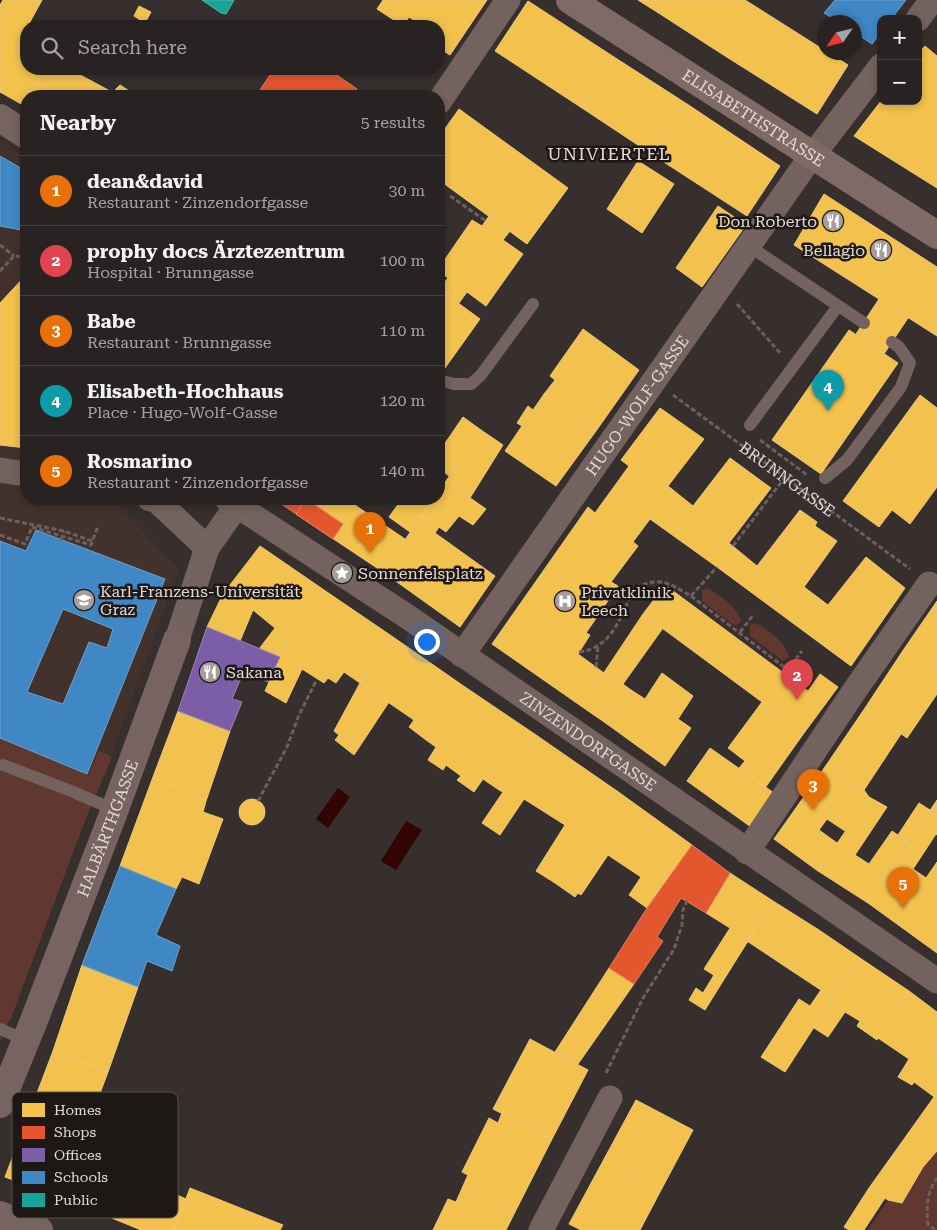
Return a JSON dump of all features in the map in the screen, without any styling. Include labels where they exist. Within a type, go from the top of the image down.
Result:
[{"type":"main road","name":"ELISABETHSTRASSE","points":[[570,0],[937,235]]},
{"type":"street","points":[[445,93],[508,0]]},
{"type":"street","points":[[921,15],[932,0]]},
{"type":"street","name":"HUGO-WOLF-GASSE","points":[[462,655],[812,155],[877,71]]},
{"type":"street","points":[[0,118],[20,130]]},
{"type":"street","points":[[0,470],[20,473]]},
{"type":"street","points":[[161,505],[207,548],[230,505]]},
{"type":"street","name":"ZINZENDORFGASSE","points":[[237,505],[408,617],[937,981]]},
{"type":"street","name":"HALBÄRTHGASSE","points":[[0,1104],[114,810],[177,640],[207,548]]},
{"type":"street","points":[[747,852],[850,698],[921,578]]},
{"type":"street","points":[[541,1230],[607,1087]]},
{"type":"street","points":[[0,1215],[39,1230]]},
{"type":"lane","points":[[749,246],[864,323]]},
{"type":"lane","points":[[445,382],[454,384],[471,384],[482,375],[533,304]]},
{"type":"lane","points":[[750,425],[838,306]]},
{"type":"lane","points":[[825,478],[847,460],[901,387],[910,363],[899,347],[892,342]]},
{"type":"lane","points":[[3,764],[114,810]]},
{"type":"lane","points":[[0,1029],[26,1040]]},
{"type":"path","points":[[450,196],[486,221]]},
{"type":"path","points":[[0,245],[14,256],[20,256]]},
{"type":"path","points":[[0,271],[14,256]]},
{"type":"path","points":[[735,302],[780,353]]},
{"type":"path","name":"BRUNNGASSE","points":[[654,381],[921,578]]},
{"type":"path","points":[[750,425],[755,437],[800,470],[808,475],[825,478]]},
{"type":"path","points":[[733,546],[784,476]]},
{"type":"path","points":[[0,518],[64,531],[92,541]]},
{"type":"path","points":[[0,535],[25,544],[32,527],[90,545],[98,526]]},
{"type":"path","points":[[61,540],[64,531]]},
{"type":"path","points":[[691,596],[717,567]]},
{"type":"path","points":[[579,652],[588,651],[607,639],[620,622],[635,588],[643,584],[664,581],[691,596],[740,632],[808,687]]},
{"type":"path","points":[[740,632],[754,614]]},
{"type":"path","points":[[596,667],[598,645]]},
{"type":"path","points":[[788,670],[802,651]]},
{"type":"path","points":[[258,801],[287,747],[299,715],[317,679]]},
{"type":"path","points":[[607,1087],[643,998],[674,949],[682,925],[686,901]]},
{"type":"path","points":[[935,1230],[928,1224],[926,1210],[932,1185],[937,1178]]},
{"type":"shaded area","name":"Karl-Franzens-Universität Graz","points":[[0,140],[20,153],[20,505],[118,505],[179,569],[102,780],[0,1042]]},
{"type":"shaded area","points":[[708,588],[732,606],[741,621],[735,626],[702,601],[702,590]]},
{"type":"shaded area","points":[[756,623],[771,633],[784,646],[789,657],[783,661],[750,636],[750,625]]},
{"type":"shaded area","points":[[0,738],[88,775],[99,751],[112,757],[83,826],[10,1021],[0,1042]]},
{"type":"shaded area","points":[[338,788],[350,797],[328,828],[316,819]]},
{"type":"shaded area","points":[[406,821],[422,830],[396,870],[381,861]]},
{"type":"shaded area","points":[[937,1151],[937,1230],[868,1230],[888,1200],[902,1203],[923,1167]]},
{"type":"building: Homes","points":[[3,0],[42,0],[31,20],[20,20],[20,75],[41,75],[32,90],[20,90],[20,103],[0,92],[0,5]]},
{"type":"building: Homes","points":[[383,0],[487,0],[450,55],[445,52],[445,20],[414,20],[409,17],[407,20],[394,20],[377,9]]},
{"type":"building: Homes","points":[[638,0],[664,0],[657,12]]},
{"type":"building: Homes","points":[[664,0],[745,0],[753,5],[722,54],[657,12]]},
{"type":"building: Homes","points":[[528,1],[614,57],[582,108],[495,51]]},
{"type":"building: Homes","points":[[753,5],[817,46],[817,60],[840,60],[848,65],[817,114],[722,54]]},
{"type":"building: Homes","points":[[139,6],[151,12],[147,20],[140,20],[134,16]]},
{"type":"building: Homes","points":[[925,46],[937,56],[937,188],[854,136],[878,105],[922,105],[922,49]]},
{"type":"building: Homes","points":[[614,57],[687,104],[653,155],[582,108]]},
{"type":"building: Homes","points":[[41,75],[80,75],[108,90],[32,90]]},
{"type":"building: Homes","points":[[120,85],[128,90],[115,90]]},
{"type":"building: Homes","points":[[687,104],[780,166],[747,216],[653,155]]},
{"type":"building: Homes","points":[[459,109],[568,188],[527,244],[445,184],[445,129]]},
{"type":"building: Homes","points":[[638,161],[674,184],[642,233],[607,209]]},
{"type":"building: Homes","points":[[824,194],[900,243],[871,294],[794,245]]},
{"type":"building: Homes","points":[[718,206],[746,225],[702,287],[676,268]]},
{"type":"building: Homes","points":[[489,216],[510,231],[503,240],[523,254],[486,306],[467,292],[459,303],[445,293],[445,282],[448,278],[445,276],[445,259],[472,220],[482,226]]},
{"type":"building: Homes","points":[[900,243],[937,267],[937,336],[871,294]]},
{"type":"building: Homes","points":[[20,281],[20,447],[0,445],[0,303]]},
{"type":"building: Homes","points":[[445,293],[480,319],[445,368]]},
{"type":"building: Homes","points":[[879,299],[908,318],[884,354],[856,334]]},
{"type":"building: Homes","points":[[583,329],[639,370],[596,431],[544,394],[555,380],[550,376]]},
{"type":"building: Homes","points":[[849,330],[898,363],[821,474],[772,440]]},
{"type":"building: Homes","points":[[544,394],[596,431],[556,486],[505,451],[522,426],[517,423],[528,406],[533,410]]},
{"type":"building: Homes","points":[[920,395],[937,408],[937,487],[910,524],[892,510],[879,527],[843,501]]},
{"type":"building: Homes","points":[[660,408],[704,439],[668,486],[693,506],[730,458],[771,488],[729,543],[757,566],[800,510],[817,522],[815,526],[837,541],[804,587],[828,605],[866,557],[905,588],[851,666],[650,519],[633,542],[638,546],[611,582],[618,586],[586,633],[590,635],[578,654],[604,673],[581,706],[492,644],[588,507],[595,513],[629,466],[621,460]]},
{"type":"building: Homes","points":[[463,417],[481,430],[449,476],[445,473],[445,443]]},
{"type":"building: Homes","points":[[481,430],[503,445],[470,498],[446,481]]},
{"type":"building: Homes","points":[[446,481],[486,509],[473,525],[459,516],[446,532],[422,515],[430,505],[445,505]]},
{"type":"building: Homes","points":[[302,505],[355,505],[405,539],[383,572],[296,514]]},
{"type":"building: Homes","points":[[398,505],[430,505],[410,532],[389,517]]},
{"type":"building: Homes","points":[[422,515],[439,527],[435,533],[495,576],[460,627],[383,572]]},
{"type":"building: Homes","points":[[260,546],[324,590],[277,656],[259,649],[275,628],[253,610],[240,641],[207,627],[223,594]]},
{"type":"building: Homes","points":[[665,585],[808,691],[820,674],[838,687],[804,733],[643,614]]},
{"type":"building: Homes","points":[[324,590],[393,637],[360,683],[344,672],[336,683],[328,678],[324,683],[302,669],[286,703],[265,691],[280,657],[277,656]]},
{"type":"building: Homes","points":[[937,601],[937,672],[904,649]]},
{"type":"building: Homes","points":[[643,614],[663,628],[623,684],[605,671]]},
{"type":"building: Homes","points":[[393,637],[465,687],[426,740],[409,727],[414,720],[360,683]]},
{"type":"building: Homes","points":[[904,649],[937,672],[937,694],[907,738],[865,708]]},
{"type":"building: Homes","points":[[605,671],[631,690],[607,724],[581,706]]},
{"type":"building: Homes","points":[[662,673],[693,696],[678,719],[691,728],[665,766],[607,724],[631,690],[645,699]]},
{"type":"building: Homes","points":[[360,683],[389,702],[354,755],[335,740],[339,735],[334,731]]},
{"type":"building: Homes","points":[[465,687],[536,735],[499,790],[483,779],[474,792],[457,780],[461,776],[446,765],[443,770],[428,760],[436,747],[426,740]]},
{"type":"building: Homes","points":[[762,702],[804,733],[765,788],[739,768],[745,761],[728,748]]},
{"type":"building: Homes","points":[[865,708],[901,734],[864,790],[827,764]]},
{"type":"building: Homes","points":[[178,711],[230,731],[206,801],[153,777]]},
{"type":"building: Homes","points":[[536,735],[617,791],[555,883],[536,871],[565,825],[524,799],[500,835],[482,823],[503,792],[499,790]]},
{"type":"building: Homes","points":[[710,748],[774,793],[751,827],[687,781]]},
{"type":"building: Homes","points":[[827,764],[853,783],[819,830],[837,843],[818,871],[774,839]]},
{"type":"building: Homes","points":[[153,777],[206,801],[203,812],[223,819],[199,884],[182,877],[176,889],[120,866]]},
{"type":"building: Homes","points":[[853,783],[864,790],[869,797],[845,831],[827,819]]},
{"type":"building: Homes","points":[[617,791],[692,845],[647,908],[629,895],[641,877],[608,855],[581,895],[578,893],[575,897],[555,883]]},
{"type":"building: Homes","points":[[869,797],[887,807],[855,855],[869,864],[892,831],[908,842],[868,903],[818,871]]},
{"type":"building: Homes","points":[[252,799],[261,803],[265,812],[261,821],[252,825],[243,821],[239,812],[243,803]]},
{"type":"building: Homes","points":[[937,800],[937,835],[913,869],[926,878],[937,862],[937,953],[868,903]]},
{"type":"building: Homes","points":[[919,803],[930,810],[908,842],[898,835]]},
{"type":"building: Homes","points":[[730,873],[773,901],[723,981],[704,969],[730,928],[706,913]]},
{"type":"building: Homes","points":[[773,901],[819,930],[792,971],[747,941]]},
{"type":"building: Homes","points":[[819,930],[860,958],[833,998],[792,971]]},
{"type":"building: Homes","points":[[860,958],[909,991],[877,1040],[857,1026],[860,1021],[845,1012],[828,1037],[814,1028]]},
{"type":"building: Homes","points":[[82,965],[138,987],[108,1072],[53,1051]]},
{"type":"building: Homes","points":[[609,968],[634,984],[578,1064],[555,1052]]},
{"type":"building: Homes","points":[[714,975],[723,981],[705,1010],[689,1000],[696,988],[703,993]]},
{"type":"building: Homes","points":[[821,990],[833,998],[785,1072],[761,1057],[799,999],[810,1006]]},
{"type":"building: Homes","points":[[909,991],[937,1012],[937,1047],[912,1085],[898,1077],[909,1059],[878,1038]]},
{"type":"building: Homes","points":[[530,1039],[588,1070],[552,1139],[493,1109]]},
{"type":"building: Homes","points":[[937,1047],[937,1099],[914,1082]]},
{"type":"building: Homes","points":[[53,1051],[108,1072],[100,1092],[37,1092]]},
{"type":"building: Homes","points":[[934,1097],[937,1099],[937,1151],[923,1167],[902,1203],[888,1200],[869,1188]]},
{"type":"building: Homes","points":[[636,1100],[693,1130],[660,1192],[603,1161]]},
{"type":"building: Homes","points":[[502,1113],[552,1139],[515,1212],[463,1186],[468,1175],[462,1172],[489,1118],[498,1123]]},
{"type":"building: Homes","points":[[12,1159],[12,1180],[5,1177]]},
{"type":"building: Homes","points":[[603,1161],[660,1192],[640,1230],[581,1230],[569,1224]]},
{"type":"building: Homes","points":[[463,1186],[515,1212],[506,1230],[433,1230],[448,1199],[456,1202]]},
{"type":"building: Homes","points":[[190,1188],[283,1225],[280,1230],[174,1230]]},
{"type":"building: Homes","points":[[869,1188],[885,1198],[864,1230],[849,1230],[844,1227]]},
{"type":"building: Homes","points":[[178,1195],[186,1199],[174,1230],[141,1230],[112,1218],[178,1218]]},
{"type":"building: Shops","points":[[270,75],[337,75],[357,89],[356,90],[260,90]]},
{"type":"building: Shops","points":[[283,505],[302,505],[296,514]]},
{"type":"building: Shops","points":[[302,505],[315,505],[343,524],[333,539],[296,514]]},
{"type":"building: Shops","points":[[692,845],[730,873],[706,913],[681,898],[657,937],[663,941],[634,984],[609,968],[647,908]]},
{"type":"building: Offices","points":[[207,627],[280,657],[268,682],[244,671],[232,699],[242,702],[230,731],[178,711]]},
{"type":"building: Schools","points":[[835,0],[906,0],[894,15],[877,15],[877,37],[872,44],[862,37],[862,15],[827,15],[824,13]]},
{"type":"building: Schools","points":[[0,156],[20,168],[20,230],[0,226]]},
{"type":"building: Schools","points":[[36,530],[165,579],[87,774],[0,738],[0,541],[26,551]],"holes":[[[63,609],[113,629],[107,648],[89,642],[63,704],[27,692]]]},
{"type":"building: Schools","points":[[120,866],[176,889],[156,935],[180,946],[172,971],[147,961],[138,987],[82,965]]},
{"type":"building: Public","points":[[202,0],[234,0],[226,14],[221,13]]},
{"type":"place","name":"Don Roberto","points":[[833,221]]},
{"type":"place","name":"Bellagio","points":[[881,250]]},
{"type":"place","name":"Elisabeth-Hochhaus","points":[[828,411]]},
{"type":"place","name":"dean&david","points":[[370,553]]},
{"type":"place","name":"Sonnenfelsplatz","points":[[342,573]]},
{"type":"place","name":"Karl-Franzens-Universität Graz","points":[[84,600]]},
{"type":"place","name":"Privatklinik Leech","points":[[565,601]]},
{"type":"place","name":"Sakana","points":[[210,672]]},
{"type":"place","name":"prophy docs Ärztezentrum","points":[[797,700]]},
{"type":"place","name":"Babe","points":[[813,810]]},
{"type":"place","name":"Rosmarino","points":[[903,908]]},
{"type":"district","name":"UNIVIERTEL","points":[[609,154]]}]
